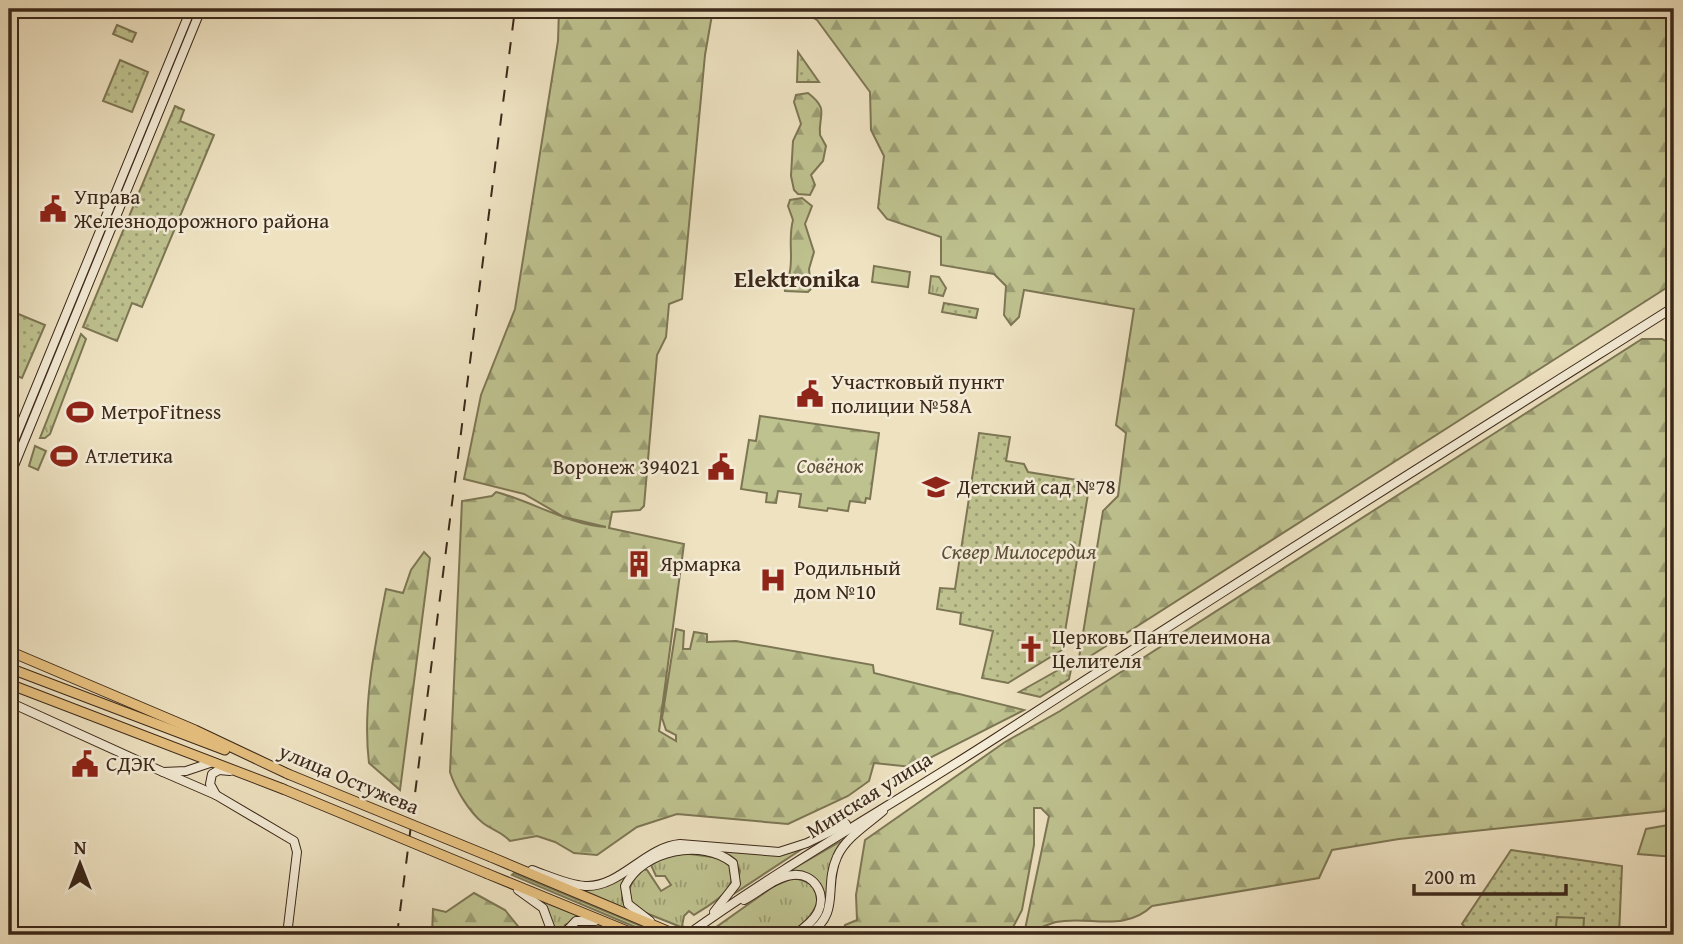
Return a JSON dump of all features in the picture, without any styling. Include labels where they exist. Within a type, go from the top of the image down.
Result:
[{"type":"main road","name":"улица Остужева","points":[[9,651],[195,730],[288,774],[677,935]]},
{"type":"main road","points":[[9,668],[288,774]]},
{"type":"main road","points":[[9,684],[227,765]]},
{"type":"main road","name":"улица Остужева","points":[[227,765],[636,935]]},
{"type":"street","points":[[9,453],[194,10]]},
{"type":"street","points":[[9,478],[194,10]]},
{"type":"street","name":"Минская улица","points":[[687,935],[780,870],[1072,689],[1674,307]]},
{"type":"street","points":[[9,702],[216,795],[296,844],[297,860],[287,935]]},
{"type":"street","name":"улица Остужева","points":[[163,772],[186,771],[211,762],[227,765]]},
{"type":"street","points":[[216,795],[209,780],[219,770],[283,789]]},
{"type":"street","points":[[808,935],[827,916],[832,871],[840,851],[899,797]]},
{"type":"street","points":[[491,857],[572,884],[591,886],[605,882],[665,846],[680,844],[757,852],[789,850],[887,804]]},
{"type":"street","points":[[667,931],[632,909],[625,892],[633,874],[650,861],[671,851],[720,855],[736,869],[733,891],[708,920]]},
{"type":"street","points":[[488,874],[536,900],[547,914],[553,935]]},
{"type":"street","points":[[708,920],[785,877],[802,875],[818,887],[821,900],[814,918],[794,935]]},
{"type":"street","points":[[563,935],[572,924],[583,919],[636,935]]},
{"type":"green space","points":[[559,9],[713,9],[705,55],[682,299],[669,304],[666,337],[657,355],[644,506],[640,510],[612,512],[609,528],[684,544],[659,731],[676,741],[676,735],[666,730],[662,718],[676,629],[684,631],[683,649],[690,649],[694,632],[707,634],[707,642],[736,641],[873,665],[874,673],[1024,710],[912,767],[874,763],[869,781],[848,796],[788,824],[677,814],[637,827],[597,855],[574,853],[537,836],[510,841],[473,813],[450,772],[462,501],[492,496],[496,492],[564,517],[524,494],[464,479],[481,395],[515,309],[558,41]],"holes":[[[564,517],[606,527],[578,522]]]},
{"type":"green space","points":[[809,9],[1674,9],[1674,283],[1078,664],[1103,511],[1118,496],[1126,433],[1116,425],[1134,309],[1024,290],[1019,317],[1011,325],[1004,315],[1006,286],[994,274],[941,265],[941,237],[887,219],[878,208],[884,156],[871,130],[870,92],[817,20],[808,15]]},
{"type":"green space","points":[[117,25],[136,33],[132,42],[113,34]]},
{"type":"green space","points":[[798,52],[819,82],[797,82]]},
{"type":"green space","points":[[120,60],[148,72],[132,112],[103,101]]},
{"type":"green space","points":[[808,93],[821,108],[820,135],[826,146],[823,161],[811,175],[815,185],[810,195],[798,194],[794,190],[791,176],[793,141],[801,124],[794,102],[796,95]]},
{"type":"green space","points":[[175,106],[184,110],[180,121],[214,135],[142,307],[132,303],[117,341],[83,327]]},
{"type":"green space","points":[[802,198],[812,206],[805,224],[814,252],[809,269],[811,289],[808,292],[785,291],[791,265],[793,220],[788,206],[790,200]]},
{"type":"green space","points":[[874,266],[910,272],[908,287],[872,282]]},
{"type":"green space","points":[[931,276],[939,277],[946,288],[943,296],[929,293]]},
{"type":"green space","points":[[944,303],[978,309],[976,318],[942,312]]},
{"type":"green space","points":[[16,313],[45,325],[22,378],[9,373],[9,331]]},
{"type":"green space","points":[[81,334],[86,339],[50,434],[40,438]]},
{"type":"green space","points":[[1642,339],[1662,339],[1669,343],[1674,339],[1674,810],[1399,839],[1332,850],[1319,878],[1152,906],[1130,919],[1056,922],[1024,934],[1049,816],[1041,808],[1034,808],[1034,845],[1022,910],[1009,935],[820,935],[827,931],[842,933],[845,925],[857,920],[856,895],[865,840],[1005,742],[1060,711]]},
{"type":"green space","name":"Совёнок","points":[[760,416],[879,433],[870,499],[866,498],[865,503],[850,501],[848,511],[828,508],[827,511],[799,507],[801,494],[778,491],[776,503],[766,502],[767,493],[741,489],[749,440],[756,441]]},
{"type":"green space","name":"Сквер Милосердия","points":[[979,433],[1010,437],[1006,461],[1024,464],[1028,472],[1090,482],[1062,650],[1008,683],[982,678],[993,631],[960,624],[961,613],[937,609],[940,588],[955,589]]},
{"type":"green space","points":[[35,446],[46,451],[38,470],[29,466]]},
{"type":"green space","points":[[424,552],[430,558],[400,790],[369,763],[368,698],[386,589],[403,593],[411,570]]},
{"type":"green space","points":[[1069,664],[1072,665],[1069,679],[1040,697],[1019,692]]},
{"type":"green space","points":[[1674,824],[1674,857],[1638,854],[1646,829]]},
{"type":"green space","points":[[848,837],[842,843],[826,911],[810,931],[799,935],[808,928],[824,893],[820,884],[786,873]]},
{"type":"green space","points":[[667,847],[738,852],[802,849],[735,893],[740,871],[732,858],[666,849],[623,886],[622,900],[631,911],[575,887],[591,888]]},
{"type":"green space","points":[[1511,850],[1622,866],[1619,935],[1472,935],[1462,924]]},
{"type":"green space","points":[[682,853],[720,858],[734,869],[730,885],[721,896],[694,915],[689,911],[684,916],[682,926],[701,935],[641,911],[629,896],[631,885],[643,869],[647,870],[661,891],[671,885],[665,876],[656,876],[651,865],[666,856]]},
{"type":"green space","points":[[514,873],[663,935],[654,935],[512,875]]},
{"type":"green space","points":[[793,878],[807,882],[815,888],[818,895],[813,912],[789,935],[722,935],[715,928],[774,886]]},
{"type":"green space","points":[[474,893],[505,910],[525,935],[432,935],[433,909],[446,912]]},
{"type":"green space","points":[[537,897],[584,916],[565,925],[560,935],[555,935],[547,908]]},
{"type":"green space","points":[[1557,917],[1584,918],[1583,935],[1555,935]]},
{"type":"green space","points":[[591,922],[622,935],[566,935],[574,925]]},
{"type":"railway","points":[[397,935],[515,9]]},
{"type":"place","name":"Управа Железнодорожного района","points":[[53,209]]},
{"type":"place","name":"Участковый пункт полиции №58А","points":[[810,394]]},
{"type":"place","name":"МетроFitness","points":[[80,412]]},
{"type":"place","name":"Атлетика","points":[[64,456]]},
{"type":"place","name":"Воронеж 394021","points":[[721,467]]},
{"type":"place","name":"Детский сад №78","points":[[936,487]]},
{"type":"place","name":"Ярмарка","points":[[639,564]]},
{"type":"place","name":"Родильный дом №10","points":[[773,580]]},
{"type":"place","name":"Церковь Пантелеимона Целителя","points":[[1031,649]]},
{"type":"place","name":"СДЭК","points":[[85,764]]},
{"type":"district","name":"Elektronika","points":[[797,279]]}]
